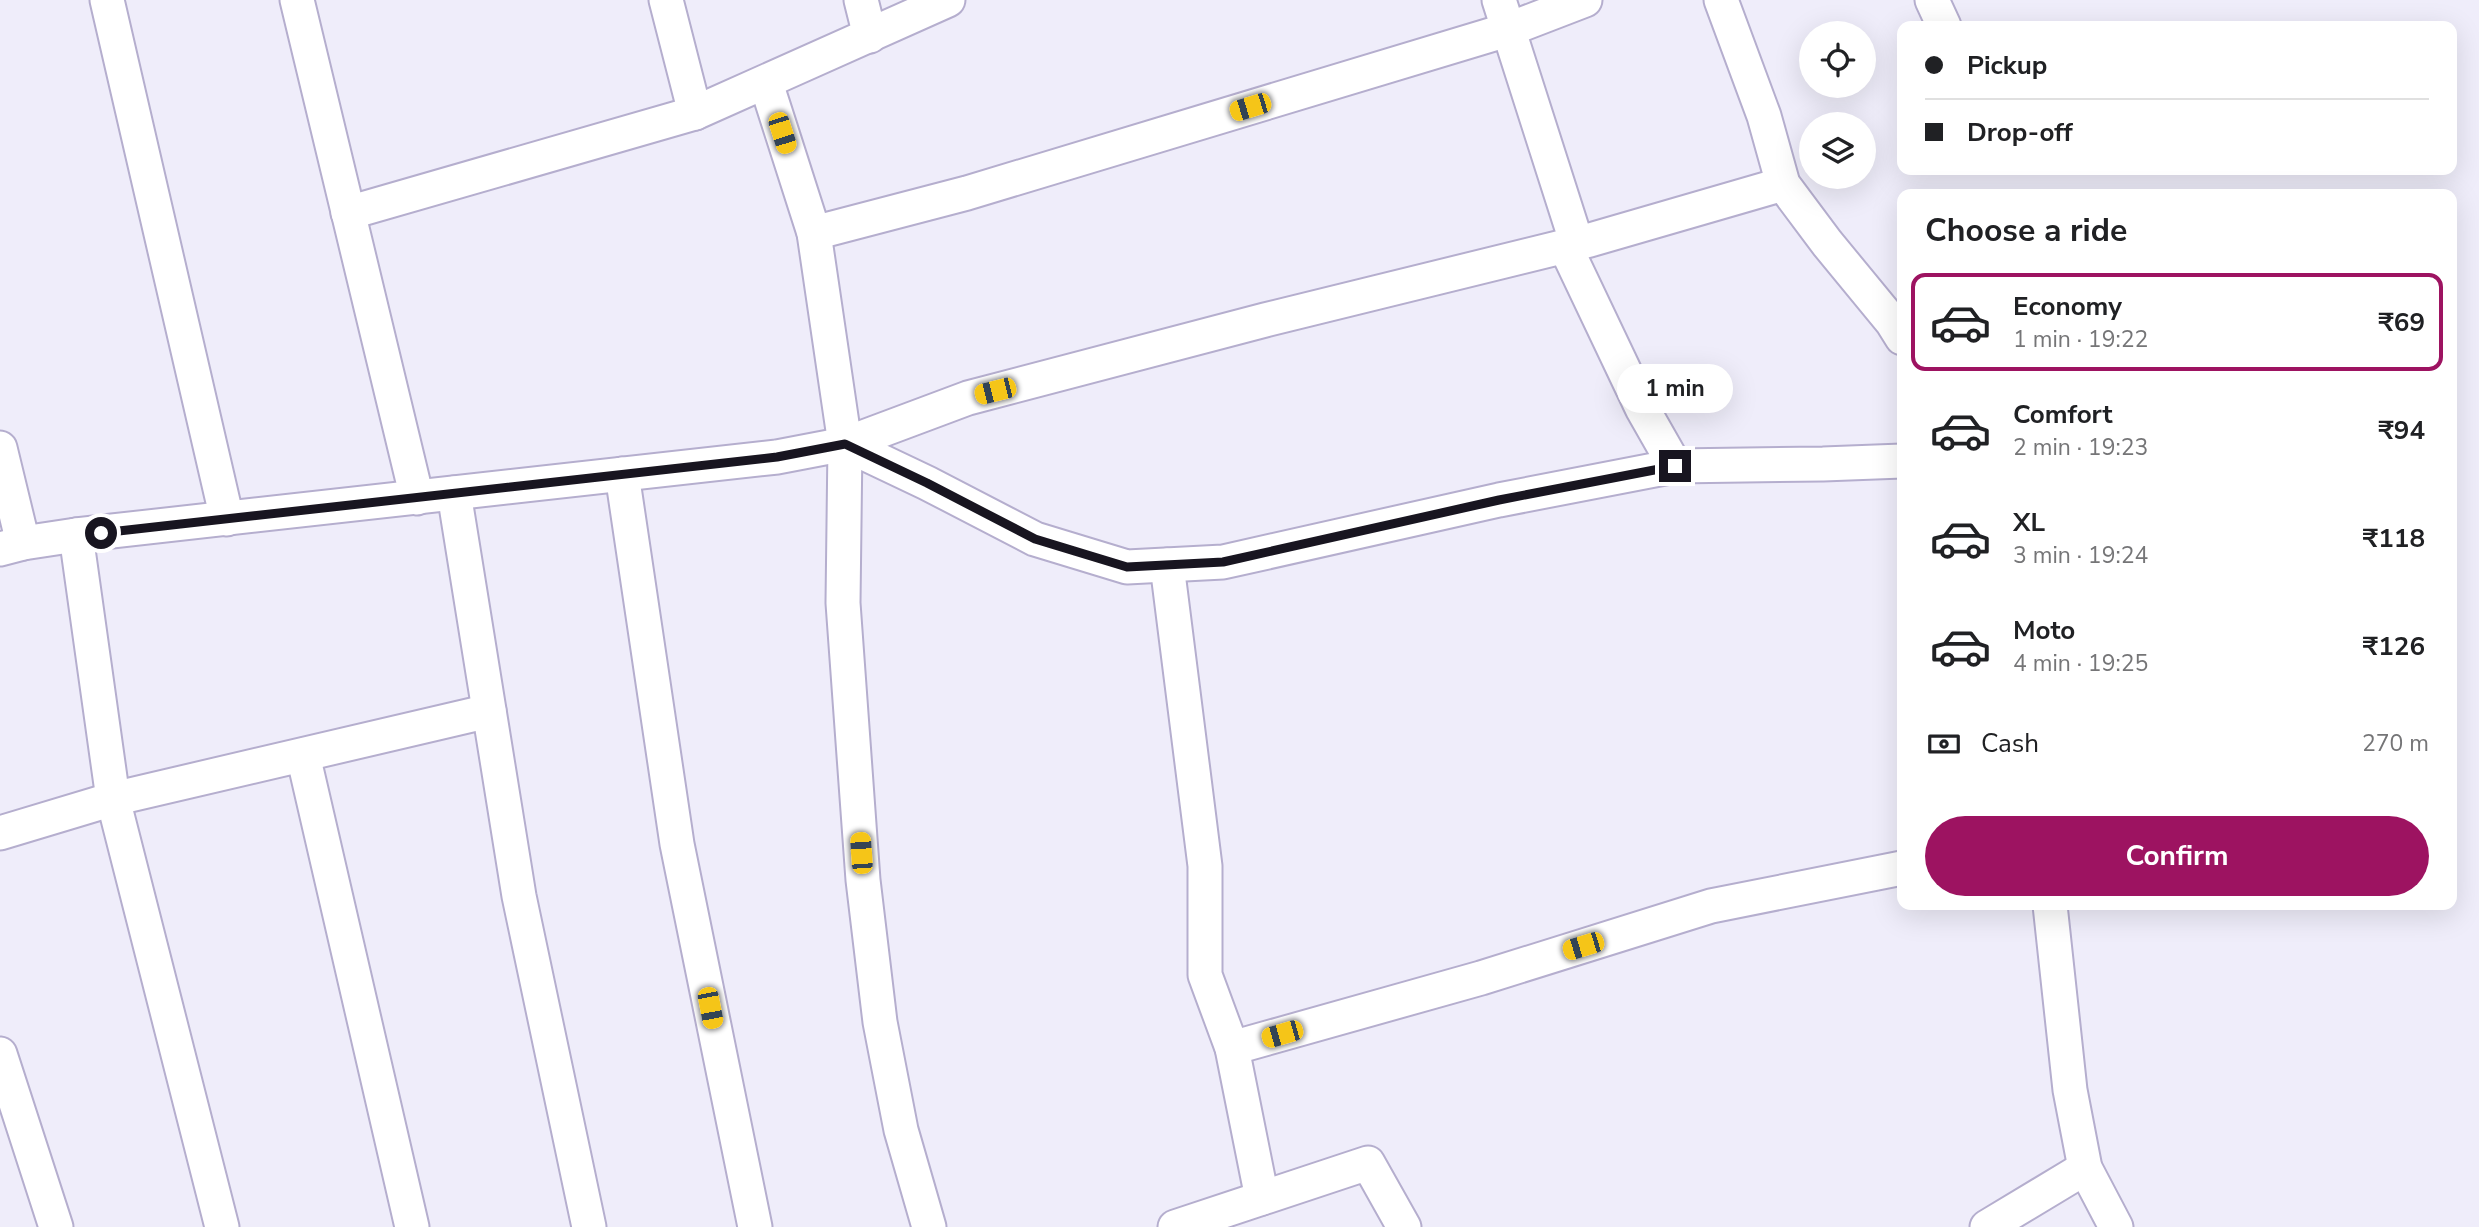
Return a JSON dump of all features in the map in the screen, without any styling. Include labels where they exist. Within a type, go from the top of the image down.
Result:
[{"type":"street","points":[[107,0],[227,519]]},
{"type":"street","points":[[297,0],[417,498]]},
{"type":"street","points":[[666,0],[695,113]]},
{"type":"street","points":[[861,0],[870,36]]},
{"type":"street","points":[[348,213],[695,113],[948,0]]},
{"type":"street","points":[[814,233],[967,193],[1503,15],[1586,0]]},
{"type":"street","points":[[1721,0],[1764,116],[1783,184],[1897,330]]},
{"type":"street","points":[[1932,0],[1942,21]]},
{"type":"street","points":[[1503,15],[1571,245],[1642,408],[1675,466]]},
{"type":"street","points":[[766,83],[814,233],[845,444],[843,603],[863,880],[880,1022],[901,1130],[929,1227]]},
{"type":"street","points":[[0,448],[11,546],[76,535],[777,457],[845,444],[968,398],[1265,320],[1571,245],[1783,184]]},
{"type":"street","points":[[845,444],[1035,539],[1127,567],[1223,562],[1499,500],[1675,466],[1897,461]]},
{"type":"street","points":[[622,474],[677,844],[755,1227]]},
{"type":"street","points":[[454,494],[519,896],[589,1227]]},
{"type":"street","points":[[76,535],[113,799],[222,1227]]},
{"type":"street","points":[[1167,565],[1205,866],[1205,975],[1232,1048],[1262,1198]]},
{"type":"street","points":[[0,833],[113,799],[489,711]]},
{"type":"street","points":[[303,755],[412,1227]]},
{"type":"street","points":[[1232,1048],[1481,978],[1711,906],[1897,869]]},
{"type":"street","points":[[2051,910],[2070,1090],[2085,1168],[2116,1227]]},
{"type":"street","points":[[0,1054],[56,1227]]},
{"type":"street","points":[[1175,1227],[1368,1163],[1404,1227]]},
{"type":"street","points":[[1987,1227],[2085,1168]]},
{"type":"route","points":[[101,533],[777,457],[845,444],[1035,539],[1127,567],[1223,562],[1499,500],[1675,466]]}]
